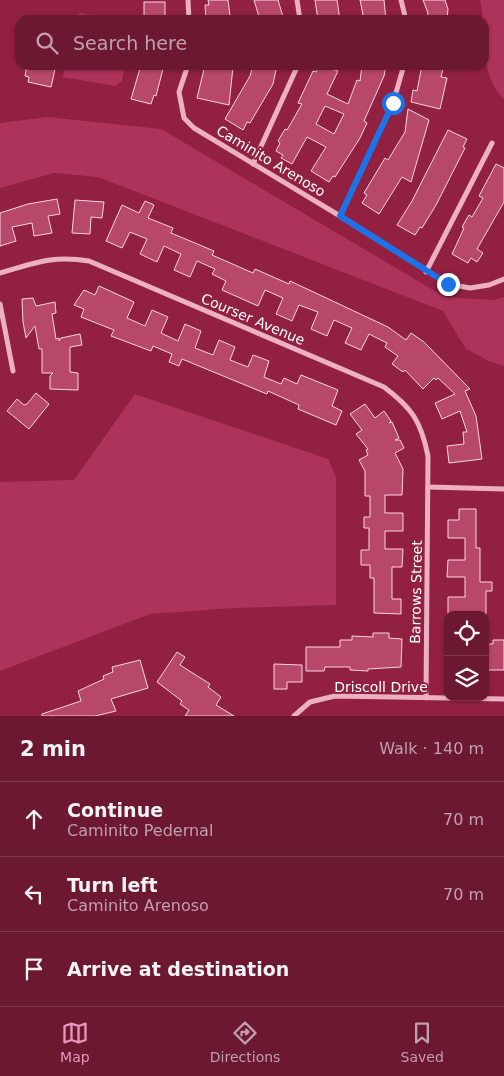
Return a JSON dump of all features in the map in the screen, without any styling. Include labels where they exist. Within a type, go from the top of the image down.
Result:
[{"type":"street","points":[[188,0],[189,15]]},
{"type":"street","points":[[297,0],[299,15]]},
{"type":"street","points":[[401,0],[405,15]]},
{"type":"street","name":"Caminito Arenoso","points":[[186,70],[179,92],[184,118],[194,128],[448,284],[470,288],[489,285],[504,279]]},
{"type":"street","points":[[253,164],[297,70]]},
{"type":"street","points":[[340,216],[393,103],[403,70]]},
{"type":"street","points":[[426,272],[492,143]]},
{"type":"street","name":"Courser Avenue","points":[[0,273],[48,259],[69,258],[89,261],[384,387],[406,404],[414,415],[426,442],[428,487]]},
{"type":"street","points":[[0,304],[14,371]]},
{"type":"street","points":[[428,487],[504,489]]},
{"type":"street","name":"Barrows Street","points":[[426,698],[428,487]]},
{"type":"street","name":"Driscoll Drive","points":[[294,716],[310,702],[335,696],[504,699]]},
{"type":"shaded area","points":[[480,0],[504,0],[504,99],[490,78],[488,70],[489,15],[482,15]]},
{"type":"shaded area","points":[[64,70],[124,70],[122,81],[115,86],[63,77]]},
{"type":"shaded area","points":[[47,117],[161,129],[445,297],[494,300],[504,297],[504,366],[489,361],[466,349],[443,311],[98,177],[54,173],[0,188],[0,123]]},
{"type":"shaded area","points":[[135,394],[328,459],[336,477],[336,605],[234,608],[150,614],[0,671],[0,482],[74,480]]},
{"type":"building","points":[[208,0],[228,0],[230,15],[206,15],[205,5],[209,5]]},
{"type":"building","points":[[254,0],[278,0],[282,15],[258,15]]},
{"type":"building","points":[[315,0],[337,0],[339,15],[317,15]]},
{"type":"building","points":[[360,0],[384,0],[386,15],[363,15]]},
{"type":"building","points":[[423,0],[445,0],[448,9],[447,15],[428,15]]},
{"type":"building","points":[[144,2],[165,2],[165,15],[144,15]]},
{"type":"building","points":[[26,70],[55,70],[51,87],[28,82],[29,77],[25,76]]},
{"type":"building","points":[[140,70],[163,70],[156,96],[154,95],[151,104],[131,99]]},
{"type":"building","points":[[204,70],[233,70],[229,105],[197,98]]},
{"type":"building","points":[[252,70],[276,70],[273,84],[250,123],[247,122],[243,130],[225,119]]},
{"type":"building","points":[[361,70],[385,70],[364,121],[367,123],[360,138],[335,177],[333,176],[329,182],[311,171],[326,147],[307,137],[292,164],[281,158],[283,155],[276,151],[280,143],[278,141],[285,129],[287,130],[302,104],[298,103],[313,71],[338,71],[327,94],[348,104],[357,80],[360,81]],"holes":[[[325,106],[344,114],[334,134],[316,124]]]},
{"type":"building","points":[[421,70],[443,70],[441,77],[447,78],[440,109],[411,102],[413,90],[417,91]]},
{"type":"building","points":[[408,109],[429,120],[411,182],[402,177],[379,214],[362,203],[367,195],[364,193],[385,158],[388,160],[405,132]]},
{"type":"building","points":[[448,130],[467,139],[463,147],[465,148],[436,205],[422,228],[420,227],[415,235],[397,225],[412,201]]},
{"type":"building","points":[[496,164],[504,168],[504,202],[477,249],[483,253],[477,262],[471,258],[468,263],[452,254],[464,228],[462,227],[469,215],[472,217],[483,198],[479,196]]},
{"type":"building","points":[[57,199],[60,214],[48,216],[52,233],[34,236],[32,223],[12,227],[16,241],[0,246],[0,213],[28,204]]},
{"type":"building","points":[[75,200],[104,202],[102,218],[91,217],[90,234],[72,233]]},
{"type":"building","points":[[145,201],[154,205],[148,218],[173,228],[171,233],[214,251],[212,255],[253,273],[255,269],[289,284],[290,281],[388,327],[406,340],[411,333],[424,342],[470,389],[465,391],[476,416],[482,459],[449,463],[447,446],[464,444],[463,432],[467,432],[460,411],[442,419],[435,403],[455,394],[438,378],[436,380],[434,378],[423,389],[405,370],[403,372],[392,364],[398,356],[385,347],[387,343],[369,334],[361,350],[345,343],[352,328],[334,320],[327,336],[311,329],[318,312],[299,305],[292,321],[276,314],[283,298],[265,290],[258,306],[222,290],[226,281],[212,274],[215,269],[197,261],[190,277],[174,270],[181,254],[164,246],[157,262],[140,254],[147,239],[130,232],[122,248],[106,241],[122,205],[139,213]]},
{"type":"building","points":[[99,286],[134,302],[127,318],[145,326],[152,310],[168,317],[161,333],[178,341],[185,324],[201,331],[195,348],[213,355],[219,340],[235,347],[230,360],[248,367],[253,355],[269,361],[264,377],[281,384],[284,378],[297,384],[301,375],[338,390],[332,406],[342,411],[336,425],[298,409],[299,405],[268,391],[267,394],[182,359],[179,366],[169,362],[172,354],[153,346],[151,351],[111,336],[114,330],[81,317],[84,309],[74,305],[84,290],[95,295]]},
{"type":"building","points":[[33,298],[36,306],[55,302],[56,313],[52,314],[56,339],[59,338],[59,341],[61,338],[80,334],[82,345],[70,347],[70,372],[78,373],[78,390],[50,389],[50,376],[53,373],[42,373],[42,349],[39,349],[35,326],[26,338],[23,322],[22,299]]},
{"type":"building","points":[[36,393],[49,404],[29,429],[7,411],[17,399],[24,405]]},
{"type":"building","points":[[365,404],[375,418],[384,411],[391,421],[389,423],[392,422],[399,438],[395,440],[400,440],[404,448],[395,453],[403,469],[402,495],[385,495],[385,513],[403,513],[403,531],[385,531],[385,549],[403,549],[402,567],[392,567],[392,599],[401,599],[401,614],[374,613],[374,578],[370,578],[370,565],[361,565],[361,550],[369,550],[369,528],[364,528],[364,517],[370,517],[370,496],[365,496],[365,471],[359,460],[368,455],[366,450],[368,449],[356,434],[362,430],[350,414]]},
{"type":"building","points":[[459,509],[476,509],[476,548],[480,548],[480,582],[492,582],[492,591],[486,591],[486,611],[448,611],[448,597],[465,597],[465,577],[447,577],[448,560],[465,560],[465,538],[448,538],[448,520],[459,520]]},
{"type":"building","points":[[373,633],[389,633],[389,638],[402,639],[401,667],[368,669],[368,671],[350,670],[350,667],[325,667],[324,671],[306,671],[306,647],[340,647],[340,640],[352,640],[352,636],[373,637]]},
{"type":"building","points":[[493,640],[504,640],[504,670],[489,670],[489,644],[493,644]]},
{"type":"building","points":[[177,652],[185,657],[180,665],[210,684],[208,687],[221,697],[216,705],[234,716],[185,716],[189,710],[180,704],[182,701],[157,682]]},
{"type":"building","points":[[140,660],[148,688],[111,699],[116,711],[95,716],[42,716],[42,714],[81,701],[78,691],[104,679],[103,676],[113,672],[112,667]]},
{"type":"building","points":[[274,664],[302,665],[302,682],[287,682],[287,689],[274,689]]},
{"type":"route","points":[[393,103],[340,216],[426,272],[448,284]]}]
